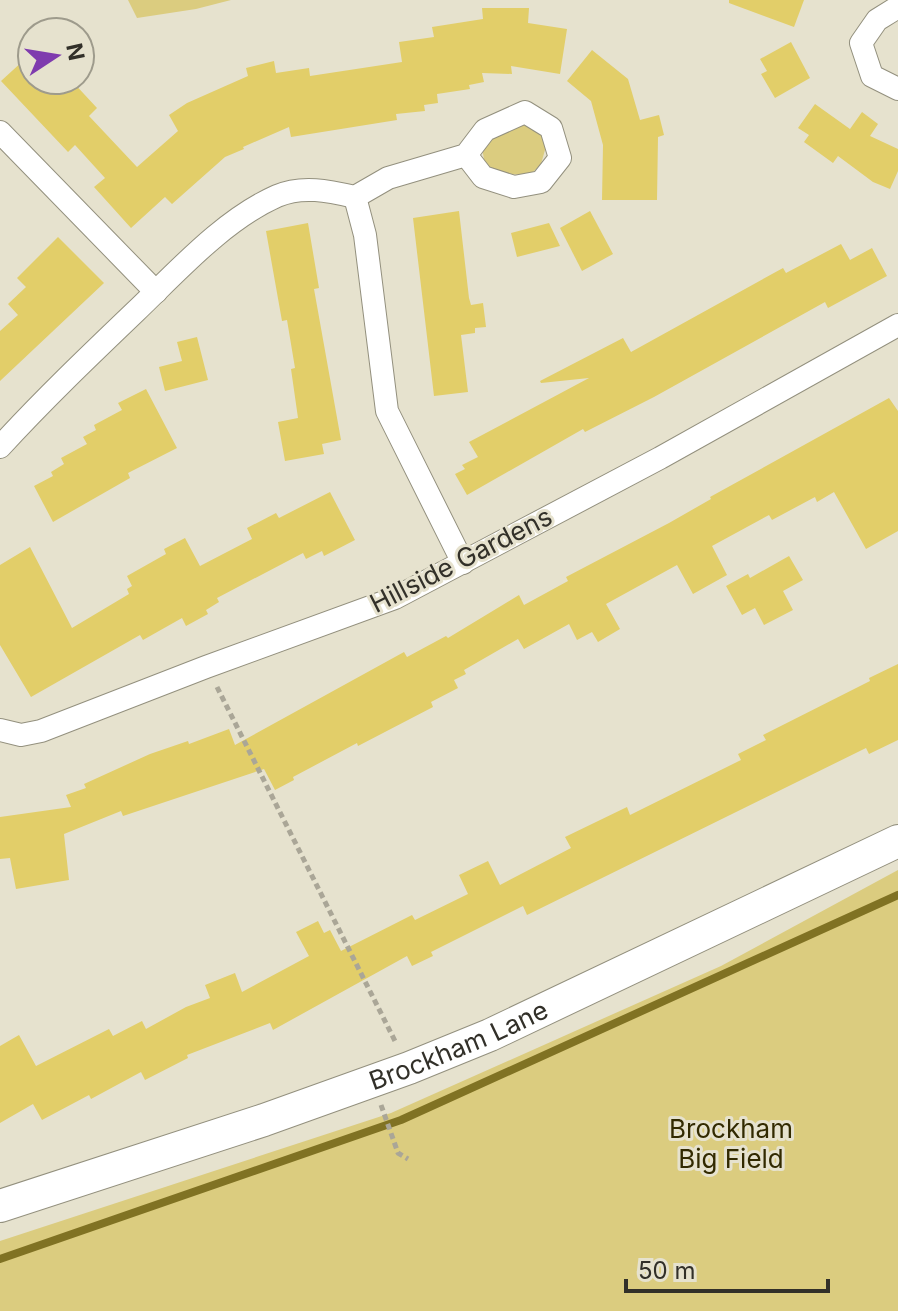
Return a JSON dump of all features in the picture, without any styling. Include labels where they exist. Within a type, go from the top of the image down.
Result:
[{"type":"street","points":[[898,7],[877,20],[861,43],[872,76],[898,89]]},
{"type":"street","points":[[0,132],[156,292]]},
{"type":"street","points":[[0,447],[156,292],[239,216],[280,195],[320,189],[355,197],[388,178],[466,155]]},
{"type":"street","points":[[355,197],[365,235],[387,411],[463,563]]},
{"type":"street","name":"Hillside Gardens","points":[[0,730],[21,735],[41,731],[395,598],[660,458],[898,325]]},
{"type":"street","name":"Brockham Lane","points":[[0,1206],[264,1120],[409,1068],[490,1035],[898,841]]},
{"type":"path","points":[[206,667],[409,1068]]},
{"type":"path","points":[[384,1114],[398,1153],[408,1159]]},
{"type":"green space","points":[[128,0],[231,0],[137,18]]},
{"type":"green space","points":[[520,125],[535,127],[547,143],[541,164],[529,176],[505,173],[485,165],[484,141]]},
{"type":"green space","name":"Brockham Big Field","points":[[898,870],[898,1311],[0,1311],[0,1241],[391,1113],[721,966]]},
{"type":"building","points":[[729,0],[804,0],[794,27],[729,3]]},
{"type":"building","points":[[482,8],[529,8],[528,23],[567,29],[560,74],[511,66],[512,74],[482,73],[484,82],[469,85],[470,89],[437,94],[438,103],[424,105],[425,111],[396,114],[397,120],[291,137],[289,127],[225,157],[172,204],[165,197],[131,228],[94,187],[105,178],[75,145],[68,152],[1,81],[16,67],[16,96],[86,96],[97,108],[89,116],[137,167],[178,131],[169,115],[187,103],[248,76],[246,68],[274,61],[276,73],[309,68],[310,76],[402,62],[399,42],[434,37],[432,27],[483,19]]},
{"type":"building","points":[[791,42],[810,78],[775,98],[761,74],[767,71],[760,59]]},
{"type":"building","points":[[592,50],[628,79],[640,120],[659,115],[664,135],[658,137],[657,200],[602,200],[603,145],[591,101],[567,81]]},
{"type":"building","points":[[815,104],[850,129],[862,112],[878,124],[870,136],[898,149],[898,171],[890,189],[873,182],[838,156],[833,163],[804,142],[809,135],[798,128]]},
{"type":"building","points":[[459,211],[469,298],[471,305],[483,303],[486,327],[475,328],[475,333],[461,335],[468,392],[434,396],[413,218]]},
{"type":"building","points":[[590,211],[613,254],[582,271],[560,228]]},
{"type":"building","points":[[308,223],[319,288],[314,289],[341,440],[322,444],[324,454],[285,461],[278,422],[298,418],[291,369],[295,368],[287,320],[282,321],[266,231]]},
{"type":"building","points":[[549,223],[560,246],[517,257],[511,233]]},
{"type":"building","points":[[58,237],[104,283],[0,381],[0,331],[18,315],[8,304],[26,287],[17,278]]},
{"type":"building","points":[[841,244],[850,260],[872,248],[887,276],[828,308],[825,302],[654,397],[585,432],[583,429],[467,495],[455,474],[465,469],[462,465],[478,457],[469,442],[589,378],[540,381],[623,338],[631,352],[783,268],[786,273]]},
{"type":"building","points":[[197,337],[208,380],[165,391],[159,367],[182,361],[177,342]]},
{"type":"building","points":[[146,389],[177,448],[128,473],[130,478],[53,522],[34,486],[53,476],[51,472],[64,464],[61,458],[87,444],[83,437],[96,430],[94,425],[122,410],[118,403]]},
{"type":"building","points":[[889,398],[898,411],[898,531],[866,549],[834,492],[817,502],[815,497],[772,520],[769,515],[712,546],[727,575],[693,594],[677,565],[606,604],[620,629],[598,642],[592,632],[577,640],[569,624],[524,649],[518,639],[464,670],[466,674],[454,680],[458,688],[431,702],[433,707],[358,746],[357,743],[275,790],[264,769],[123,816],[121,811],[64,834],[69,880],[16,889],[10,858],[0,859],[0,817],[71,807],[66,795],[86,788],[84,784],[150,754],[188,741],[189,744],[229,729],[235,745],[404,652],[407,657],[446,636],[448,638],[519,595],[524,605],[568,581],[566,577],[669,523]]},
{"type":"building","points":[[330,492],[355,540],[324,556],[322,551],[306,559],[303,553],[217,598],[219,602],[206,610],[208,614],[186,626],[182,618],[143,640],[140,635],[31,697],[0,645],[0,565],[30,547],[72,628],[129,594],[127,589],[132,586],[127,576],[166,554],[164,549],[185,538],[200,566],[252,539],[247,528],[276,513],[279,518]]},
{"type":"building","points":[[789,556],[803,580],[783,591],[793,610],[764,625],[755,608],[742,615],[726,586],[748,574],[750,578]]},
{"type":"building","points":[[898,664],[898,740],[869,754],[866,748],[527,915],[523,906],[431,952],[433,956],[412,966],[407,956],[273,1030],[270,1023],[187,1055],[188,1058],[145,1080],[141,1072],[91,1099],[89,1095],[42,1120],[33,1104],[0,1123],[0,1046],[19,1035],[36,1066],[109,1029],[113,1036],[142,1021],[146,1029],[210,998],[205,985],[235,973],[242,992],[309,956],[296,932],[318,921],[324,933],[330,930],[341,951],[412,915],[415,920],[468,894],[459,875],[488,861],[500,885],[571,848],[565,837],[627,807],[630,815],[741,760],[738,754],[766,740],[763,735]]},
{"type":"waterway","points":[[0,1259],[401,1120],[898,895]]}]
